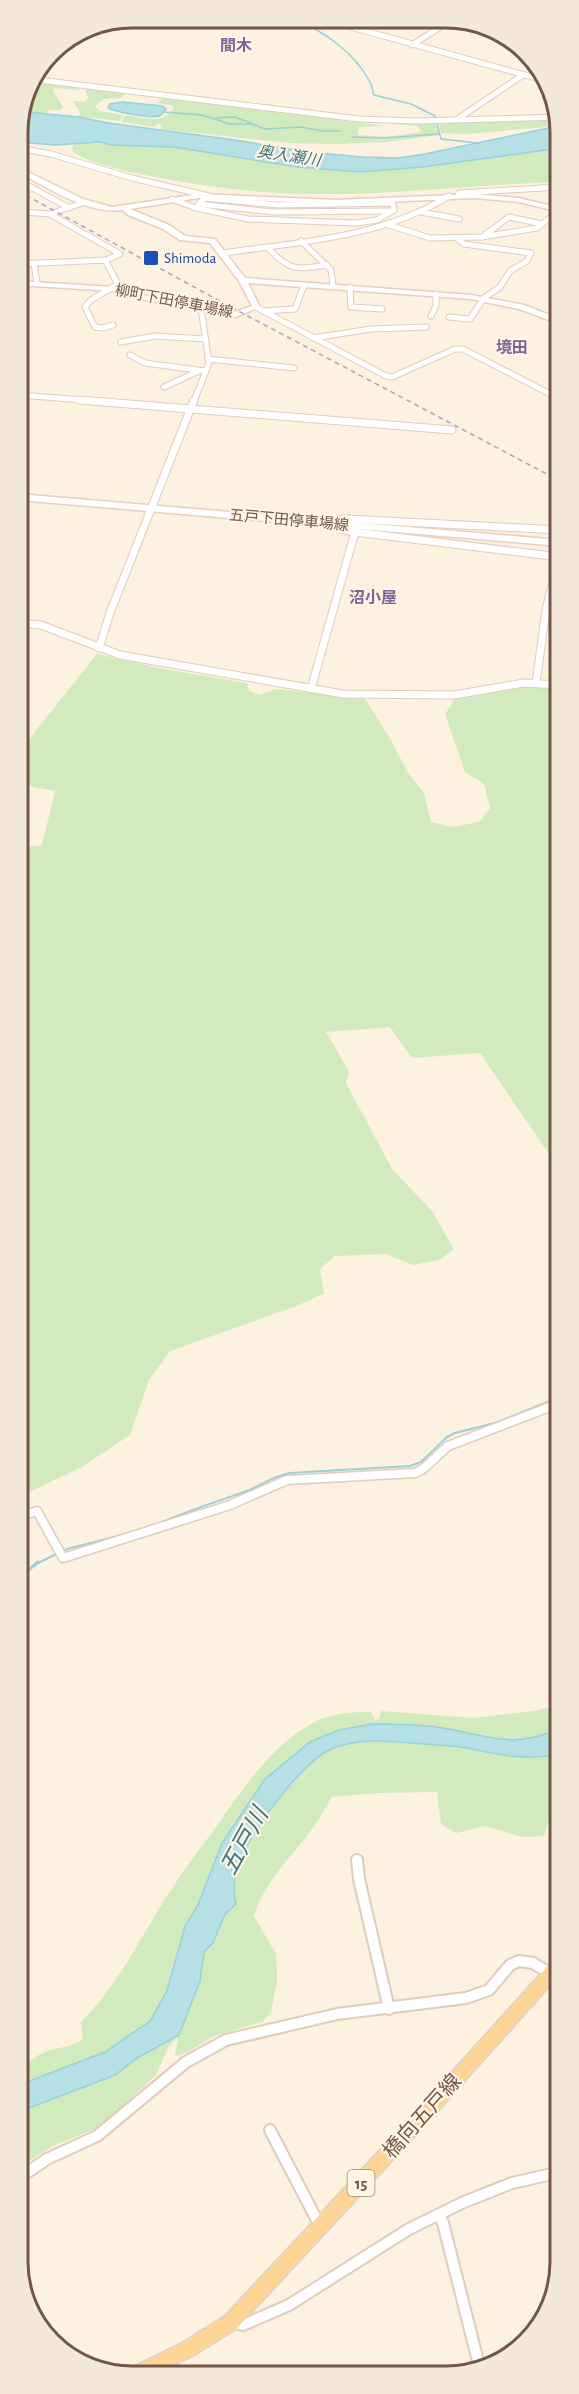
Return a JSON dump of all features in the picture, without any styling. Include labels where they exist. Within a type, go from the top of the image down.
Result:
[{"type":"main road","points":[[29,174],[85,202],[112,209],[125,209],[172,199],[209,196],[326,202],[453,196],[512,199],[550,208]]},
{"type":"main road","name":"柳町下田停車場線","points":[[29,284],[112,289],[146,298],[236,315],[259,309],[243,280],[223,253],[208,239],[183,238],[166,227],[125,209]]},
{"type":"main road","points":[[243,280],[484,298],[521,307],[550,318]]},
{"type":"main road","name":"五戸下田停車場線","points":[[29,498],[550,542]]},
{"type":"main road","name":"橋向五戸線","points":[[153,2366],[188,2349],[231,2322],[550,1981]]},
{"type":"street","points":[[353,28],[534,77]]},
{"type":"street","points":[[412,45],[439,28]]},
{"type":"street","points":[[456,120],[523,75]]},
{"type":"street","points":[[43,80],[338,117],[416,121],[550,117]]},
{"type":"street","points":[[29,150],[209,196]]},
{"type":"street","points":[[29,186],[69,208]]},
{"type":"street","points":[[223,253],[389,225],[459,193],[550,187]]},
{"type":"street","points":[[197,207],[204,198],[268,204],[367,208]]},
{"type":"street","points":[[172,199],[228,216],[303,221],[373,221],[430,238],[482,237],[526,231],[550,218]]},
{"type":"street","points":[[232,208],[235,201]]},
{"type":"street","points":[[29,212],[50,214],[85,202]]},
{"type":"street","points":[[197,207],[265,212],[330,213],[393,203],[393,211],[373,221]]},
{"type":"street","points":[[265,212],[268,204]]},
{"type":"street","points":[[303,205],[303,221]]},
{"type":"street","points":[[330,206],[330,213]]},
{"type":"street","points":[[367,208],[373,221]]},
{"type":"street","points":[[421,212],[459,219]]},
{"type":"street","points":[[29,263],[105,260],[120,255],[50,214]]},
{"type":"street","points":[[482,237],[512,216],[542,224]]},
{"type":"street","points":[[449,318],[470,319],[484,298],[500,287],[510,271],[527,261],[531,253],[464,244],[458,238]]},
{"type":"street","points":[[301,241],[327,265],[332,273],[333,286]]},
{"type":"street","points":[[267,247],[281,263],[290,269],[303,270],[327,265]]},
{"type":"street","points":[[105,260],[118,282],[112,289],[87,303],[85,307],[95,327],[103,328],[113,325]]},
{"type":"street","points":[[34,263],[37,284]]},
{"type":"street","points":[[259,309],[295,309],[304,285]]},
{"type":"street","points":[[350,287],[351,307],[382,309]]},
{"type":"street","points":[[431,316],[436,306],[436,294]]},
{"type":"street","points":[[201,308],[206,322],[205,355],[208,359]]},
{"type":"street","points":[[259,309],[389,377],[455,349],[463,349],[550,394]]},
{"type":"street","points":[[313,338],[371,329],[426,327]]},
{"type":"street","points":[[121,342],[155,336],[205,339]]},
{"type":"street","points":[[130,355],[145,363],[202,371]]},
{"type":"street","points":[[208,359],[294,368]]},
{"type":"street","points":[[99,648],[110,613],[191,409],[202,371],[208,359]]},
{"type":"street","points":[[164,387],[202,371]]},
{"type":"street","points":[[29,396],[452,430]]},
{"type":"street","points":[[550,529],[347,519],[339,520],[335,525],[339,529],[355,532],[550,556]]},
{"type":"street","points":[[310,689],[355,532]]},
{"type":"street","points":[[536,683],[550,595]]},
{"type":"street","points":[[29,623],[42,625],[120,655],[343,694],[454,695],[536,683],[550,684]]},
{"type":"street","points":[[28,1513],[37,1511],[63,1558],[230,1505],[287,1480],[415,1473],[423,1469],[448,1446],[550,1407]]},
{"type":"street","points":[[357,1860],[359,1879],[389,2009]]},
{"type":"street","points":[[28,2172],[47,2159],[97,2136],[186,2062],[226,2040],[338,2014],[389,2009],[476,1995],[489,1990],[510,1965],[519,1961],[550,1969]]},
{"type":"street","points":[[270,2130],[320,2226]]},
{"type":"street","points":[[231,2322],[243,2325],[289,2305],[409,2229],[439,2215],[512,2183],[550,2174]]},
{"type":"street","points":[[439,2215],[443,2223],[478,2360]]},
{"type":"green space","points":[[43,80],[83,85],[79,90],[54,88],[63,108],[49,110],[46,114],[31,113]]},
{"type":"green space","points":[[90,85],[128,90],[121,98],[104,99],[95,106],[99,111],[124,115],[119,121],[78,116],[80,113],[73,101],[85,102],[88,98],[85,91]]},
{"type":"green space","points":[[163,97],[385,126],[359,127],[358,135],[387,137],[421,132],[418,126],[384,123],[436,124],[439,135],[387,142],[289,143],[161,129],[161,125],[157,124],[154,127],[121,122],[126,115],[146,119],[164,117],[174,108],[171,105],[158,103]]},
{"type":"green space","points":[[550,120],[550,127],[464,134],[441,133],[439,124]]},
{"type":"green space","points":[[75,144],[174,147],[298,167],[360,172],[422,167],[550,149],[550,182],[345,194],[254,191],[195,184],[101,164],[73,152],[72,147]]},
{"type":"green space","points":[[97,654],[159,668],[247,683],[249,691],[259,695],[276,689],[365,699],[391,740],[408,773],[424,793],[431,822],[453,827],[479,822],[490,808],[484,784],[465,772],[445,714],[460,692],[534,683],[550,684],[550,1155],[480,1053],[412,1058],[390,1027],[326,1032],[349,1071],[346,1083],[392,1169],[432,1211],[454,1249],[439,1260],[413,1265],[386,1254],[335,1256],[320,1269],[324,1294],[170,1351],[149,1380],[130,1435],[80,1468],[28,1493],[29,847],[42,845],[55,791],[29,786],[29,741]]},
{"type":"green space","points":[[550,1707],[550,1732],[536,1738],[493,1739],[434,1727],[372,1724],[265,1779],[222,1843],[198,1905],[185,1926],[167,1991],[150,2021],[105,2052],[28,2082],[28,2062],[45,2052],[75,2044],[83,2039],[81,2022],[118,1976],[183,1872],[255,1774],[276,1751],[300,1731],[327,1717],[349,1713],[371,1712],[375,1720],[379,1719],[381,1711],[473,1718]]},
{"type":"green space","points":[[378,1740],[463,1748],[496,1755],[550,1756],[550,1817],[544,1836],[522,1837],[485,1826],[456,1833],[441,1824],[437,1792],[331,1797],[323,1813],[269,1884],[254,1916],[276,1954],[277,1980],[271,2013],[262,2022],[214,2036],[186,2053],[175,2056],[178,2036],[169,2046],[156,2075],[110,2118],[94,2129],[53,2146],[28,2161],[28,2109],[115,2075],[137,2058],[179,2035],[200,1981],[204,1952],[213,1943],[225,1914],[236,1904],[232,1886],[236,1870],[255,1831],[284,1792],[315,1760],[328,1750],[352,1743]]},
{"type":"water","points":[[122,102],[162,106],[166,109],[160,116],[149,117],[108,108],[110,104]]},
{"type":"water","name":"奥入瀬川","points":[[31,113],[80,117],[307,152],[363,157],[398,158],[425,154],[550,128],[550,149],[422,167],[360,172],[298,167],[174,147],[112,145],[100,142],[55,145],[29,143]]},
{"type":"water","name":"五戸川","points":[[372,1724],[404,1724],[512,1740],[527,1739],[550,1732],[550,1756],[513,1756],[453,1746],[381,1741],[351,1743],[323,1754],[304,1769],[286,1790],[265,1817],[246,1848],[235,1880],[236,1904],[225,1914],[213,1943],[204,1952],[200,1981],[179,2035],[137,2058],[115,2075],[28,2109],[28,2082],[105,2052],[150,2021],[167,1991],[185,1926],[198,1905],[222,1843],[265,1779],[310,1742],[339,1730]]},
{"type":"waterway","points":[[314,28],[327,36],[356,61],[371,84],[374,95],[411,104],[435,116],[441,139],[478,143]]},
{"type":"waterway","points":[[164,112],[202,115],[230,124],[252,124],[265,129],[301,127],[322,131],[340,131]]},
{"type":"waterway","points":[[216,118],[235,117],[251,123]]},
{"type":"waterway","points":[[352,137],[384,138],[439,134]]},
{"type":"waterway","points":[[162,1522],[247,1491],[284,1474],[410,1466],[421,1462],[447,1437],[455,1433],[495,1423],[550,1401]]},
{"type":"waterway","points":[[36,1564],[67,1549],[122,1535]]},
{"type":"waterway","points":[[28,1570],[38,1562]]},
{"type":"railway","points":[[29,197],[227,305],[550,476]]},
{"type":"place","name":"Shimoda","points":[[151,258]]},
{"type":"district","name":"間木","points":[[236,45]]},
{"type":"district","name":"境田","points":[[512,347]]},
{"type":"district","name":"沼小屋","points":[[373,597]]}]
